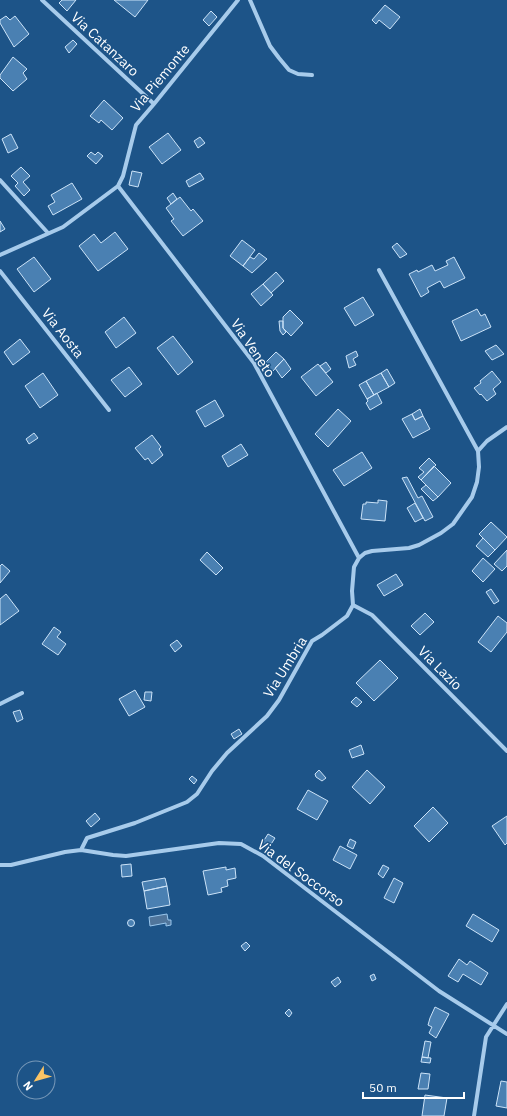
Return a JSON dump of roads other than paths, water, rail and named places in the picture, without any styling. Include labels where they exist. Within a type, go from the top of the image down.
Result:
[{"type":"street","name":"Via Catanzaro","points":[[42,0],[154,104]]},
{"type":"street","name":"Via Piemonte","points":[[118,186],[123,176],[136,124],[238,0]]},
{"type":"street","points":[[250,0],[270,46],[279,58],[289,70],[298,74],[312,75]]},
{"type":"street","points":[[0,180],[48,233]]},
{"type":"street","points":[[0,255],[63,227],[118,186]]},
{"type":"street","name":"Via Veneto","points":[[118,186],[254,363],[359,558]]},
{"type":"street","points":[[353,606],[352,591],[354,567],[359,558],[365,553],[372,551],[409,548],[419,545],[441,533],[453,524],[472,497],[477,482],[479,467],[478,451],[379,270]]},
{"type":"street","name":"Via Aosta","points":[[0,271],[109,410]]},
{"type":"street","points":[[478,451],[487,441],[507,427]]},
{"type":"street","name":"Via Lazio","points":[[353,606],[372,615],[507,751]]},
{"type":"street","name":"Via Umbria","points":[[81,850],[87,838],[135,823],[187,802],[197,794],[212,771],[227,754],[267,716],[279,700],[312,641],[347,616],[353,606]]},
{"type":"street","points":[[0,704],[22,693]]},
{"type":"street","name":"Via del Soccorso","points":[[0,865],[11,865],[65,852],[81,850],[126,856],[219,843],[241,844],[263,856],[438,991],[507,1034]]},
{"type":"street","points":[[474,1116],[486,1037],[507,1004]]},
{"type":"water","points":[[167,914],[168,920],[171,920],[171,925],[166,926],[166,923],[150,926],[149,917]]}]
